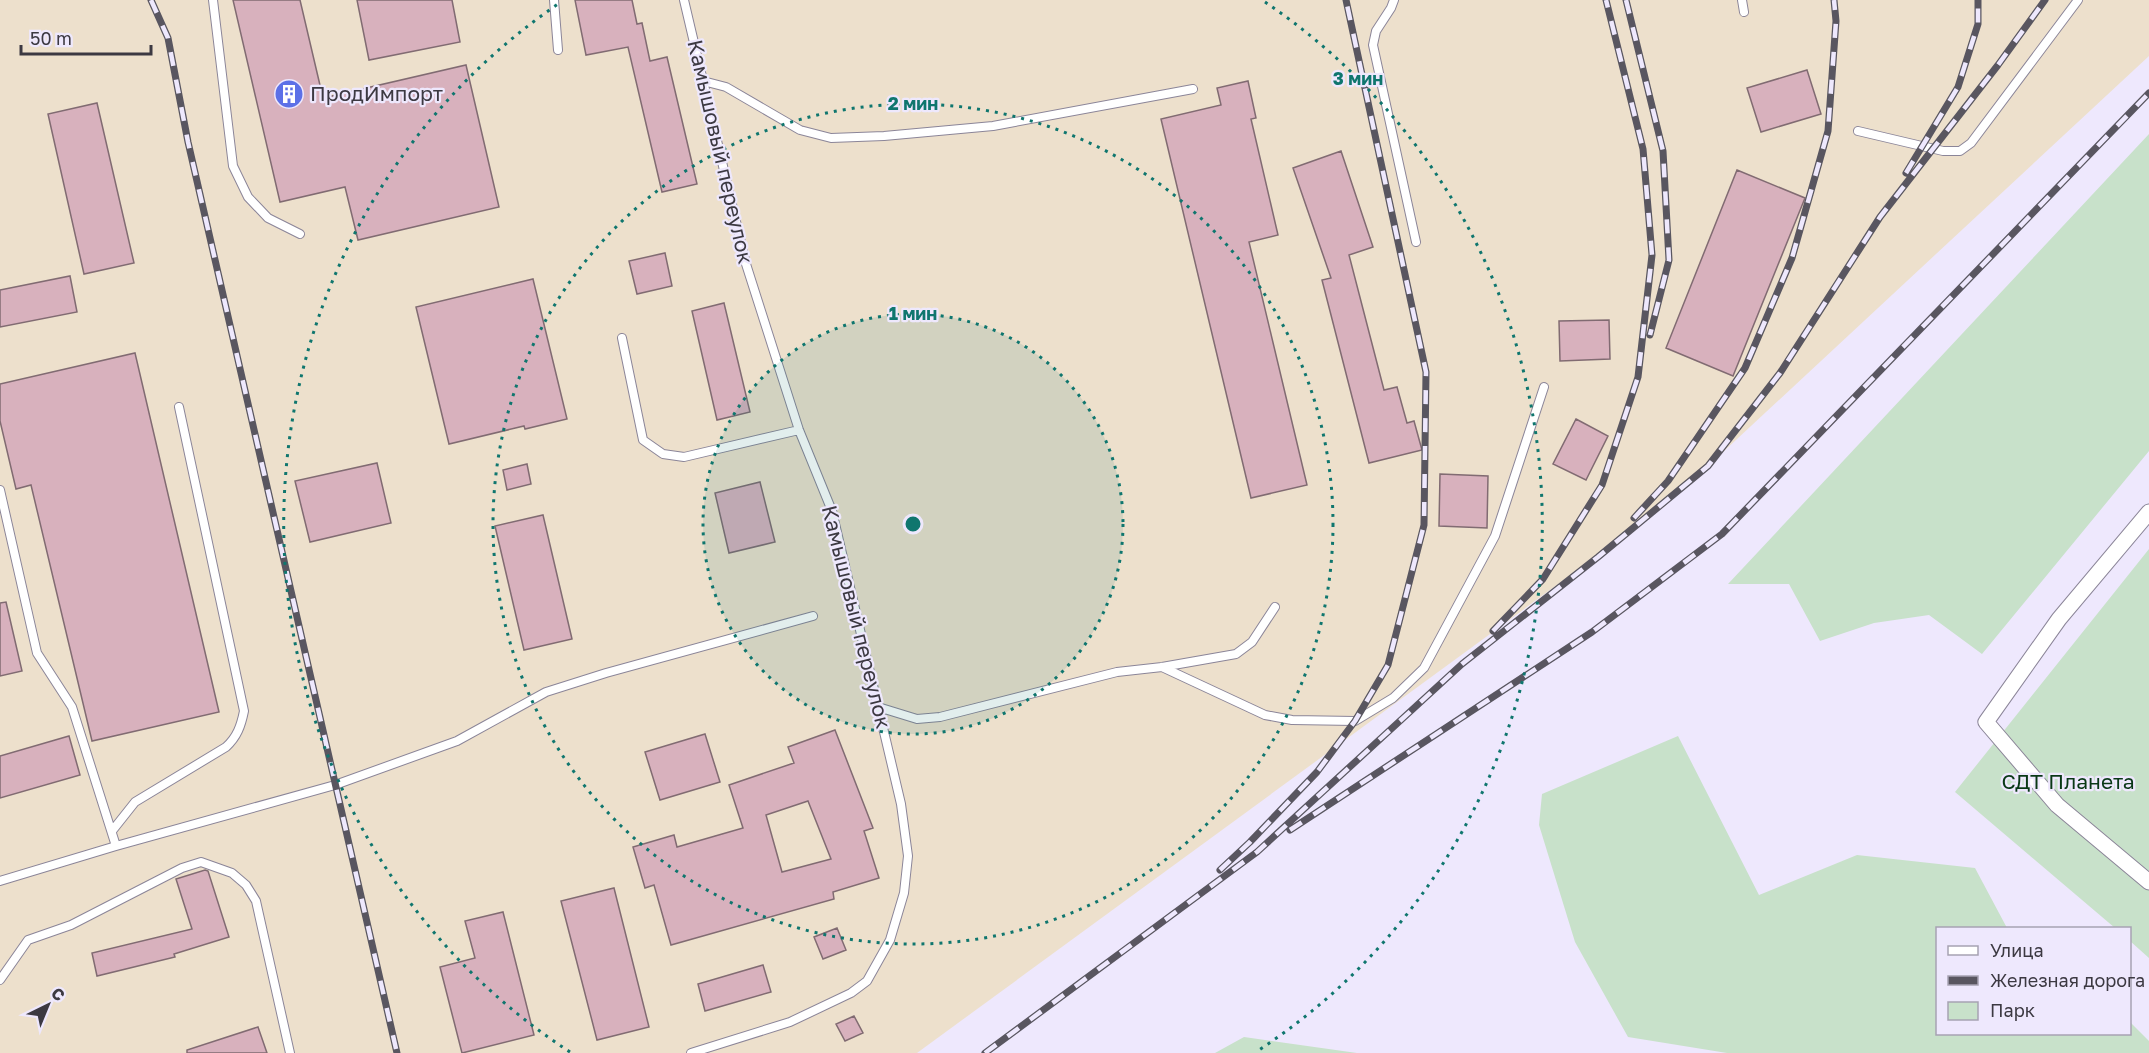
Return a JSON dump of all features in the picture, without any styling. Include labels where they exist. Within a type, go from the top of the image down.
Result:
[{"type":"street","points":[[2149,512],[2059,619],[1986,722],[2057,805],[2149,882]]},
{"type":"lane","points":[[213,0],[233,166],[248,197],[268,218],[300,234]]},
{"type":"lane","points":[[554,0],[558,50]]},
{"type":"lane","name":"Камышовый переулок","points":[[684,0],[746,264],[799,430],[832,511],[902,804],[908,856],[904,893],[890,940],[867,981],[839,999],[790,1022],[691,1053]]},
{"type":"lane","points":[[1394,0],[1376,31],[1373,45],[1416,242]]},
{"type":"lane","points":[[1742,0],[1744,12]]},
{"type":"lane","points":[[1858,131],[1943,151],[1960,151],[1971,143],[2078,0]]},
{"type":"lane","points":[[702,81],[726,87],[800,130],[831,138],[884,136],[993,126],[1193,89]]},
{"type":"lane","points":[[622,338],[643,440],[663,454],[684,457],[799,430]]},
{"type":"lane","points":[[1162,667],[1265,715],[1292,720],[1355,721],[1393,698],[1424,668],[1495,536],[1544,387]]},
{"type":"lane","points":[[112,831],[135,802],[144,795],[226,747],[234,740],[244,711],[179,407]]},
{"type":"lane","points":[[0,490],[37,652],[72,707],[116,846]]},
{"type":"lane","points":[[878,707],[917,719],[940,717],[1117,672],[1236,654],[1252,642],[1275,607]]},
{"type":"lane","points":[[0,881],[335,785],[458,741],[508,712],[556,689],[813,616]]},
{"type":"lane","points":[[0,980],[28,940],[71,926],[182,868],[201,862],[232,873],[246,885],[256,901],[290,1053]]},
{"type":"shaded area","points":[[0,0],[2149,0],[2149,56],[1665,506],[917,1053],[0,1053]]},
{"type":"green space","points":[[2149,134],[2149,451],[1982,654],[1929,615],[1874,623],[1820,641],[1789,584],[1728,584]]},
{"type":"green space","name":"СДТ Планета","points":[[2149,549],[2149,958],[2131,942],[2131,927],[2114,927],[1955,792]]},
{"type":"green space","points":[[1678,736],[1759,895],[1857,855],[1975,868],[2006,927],[1936,927],[1936,1035],[2131,1035],[2131,1023],[2149,1041],[2149,1053],[1727,1053],[1628,1037],[1575,942],[1539,825],[1542,794]]},
{"type":"green space","points":[[1244,1037],[1357,1053],[1215,1053]]},
{"type":"building","points":[[233,0],[300,0],[323,98],[466,65],[499,207],[358,240],[345,187],[280,202]]},
{"type":"building","name":"ПродИмпорт","points":[[357,0],[452,0],[460,42],[369,60]]},
{"type":"building","points":[[575,0],[632,0],[637,24],[642,23],[650,61],[667,57],[697,184],[662,192],[628,47],[586,55]]},
{"type":"building","points":[[1807,70],[1821,114],[1761,132],[1747,88]]},
{"type":"building","points":[[1248,81],[1256,118],[1251,119],[1278,235],[1249,242],[1307,485],[1251,498],[1161,119],[1221,105],[1217,88]]},
{"type":"building","points":[[97,103],[134,263],[84,274],[48,114]]},
{"type":"building","points":[[1341,151],[1373,247],[1349,255],[1384,390],[1397,387],[1407,423],[1414,421],[1422,450],[1369,463],[1322,280],[1331,278],[1293,168]]},
{"type":"building","points":[[1737,170],[1805,198],[1733,376],[1666,348]]},
{"type":"building","points":[[665,253],[672,286],[637,294],[629,261]]},
{"type":"building","points":[[70,276],[77,312],[0,327],[0,290]]},
{"type":"building","points":[[533,279],[567,419],[525,429],[524,426],[449,444],[416,307]]},
{"type":"building","points":[[724,303],[750,412],[717,420],[692,311]]},
{"type":"building","points":[[1609,320],[1610,359],[1560,361],[1559,321]]},
{"type":"building","points":[[135,353],[219,712],[92,741],[31,485],[16,489],[0,421],[0,384]]},
{"type":"building","points":[[1576,419],[1608,436],[1586,480],[1553,464]]},
{"type":"building","points":[[377,463],[391,523],[310,542],[295,481]]},
{"type":"building","points":[[527,464],[531,484],[507,490],[503,470]]},
{"type":"building","points":[[1440,474],[1488,476],[1487,528],[1439,526]]},
{"type":"building","points":[[760,482],[775,542],[729,553],[715,493]]},
{"type":"building","points":[[543,515],[572,639],[524,650],[495,526]]},
{"type":"building","points":[[6,602],[22,671],[0,676],[0,603]]},
{"type":"building","points":[[835,730],[873,828],[864,831],[879,878],[833,892],[834,899],[671,945],[654,885],[645,888],[633,847],[674,835],[677,847],[743,828],[729,785],[794,763],[788,747]],"holes":[[[808,801],[831,859],[782,872],[766,815]]]},
{"type":"building","points":[[705,734],[720,782],[660,800],[645,752]]},
{"type":"building","points":[[69,736],[80,775],[0,798],[0,756]]},
{"type":"building","points":[[208,871],[229,937],[174,954],[175,957],[97,976],[92,953],[192,929],[176,879]]},
{"type":"building","points":[[614,888],[649,1027],[597,1040],[561,901]]},
{"type":"building","points":[[503,912],[534,1035],[462,1053],[440,967],[475,958],[465,921]]},
{"type":"building","points":[[837,928],[846,950],[823,959],[814,937]]},
{"type":"building","points":[[763,965],[771,992],[705,1011],[698,984]]},
{"type":"building","points":[[854,1016],[863,1033],[845,1041],[836,1024]]},
{"type":"building","points":[[258,1027],[267,1053],[187,1053],[187,1050]]},
{"type":"railway","points":[[151,0],[168,38],[188,142],[397,1053]]},
{"type":"railway","points":[[1220,870],[1317,772],[1355,721],[1388,665],[1424,525],[1426,372],[1346,0]]},
{"type":"railway","points":[[1493,631],[1543,579],[1602,485],[1638,377],[1652,255],[1643,149],[1606,0]]},
{"type":"railway","points":[[1626,0],[1663,151],[1669,260],[1650,335]]},
{"type":"railway","points":[[1634,518],[1668,481],[1745,368],[1792,258],[1828,131],[1836,21],[1834,0]]},
{"type":"railway","points":[[1906,173],[1958,87],[1978,24],[1978,0]]},
{"type":"railway","points":[[985,1053],[1257,852],[1462,664],[1598,557],[1708,466],[1780,373],[1880,217],[1998,65],[2045,0]]},
{"type":"railway","points":[[1290,830],[1592,632],[1722,534],[2149,93]]},
{"type":"place","name":"ПродИмпорт","points":[[289,94]]}]
